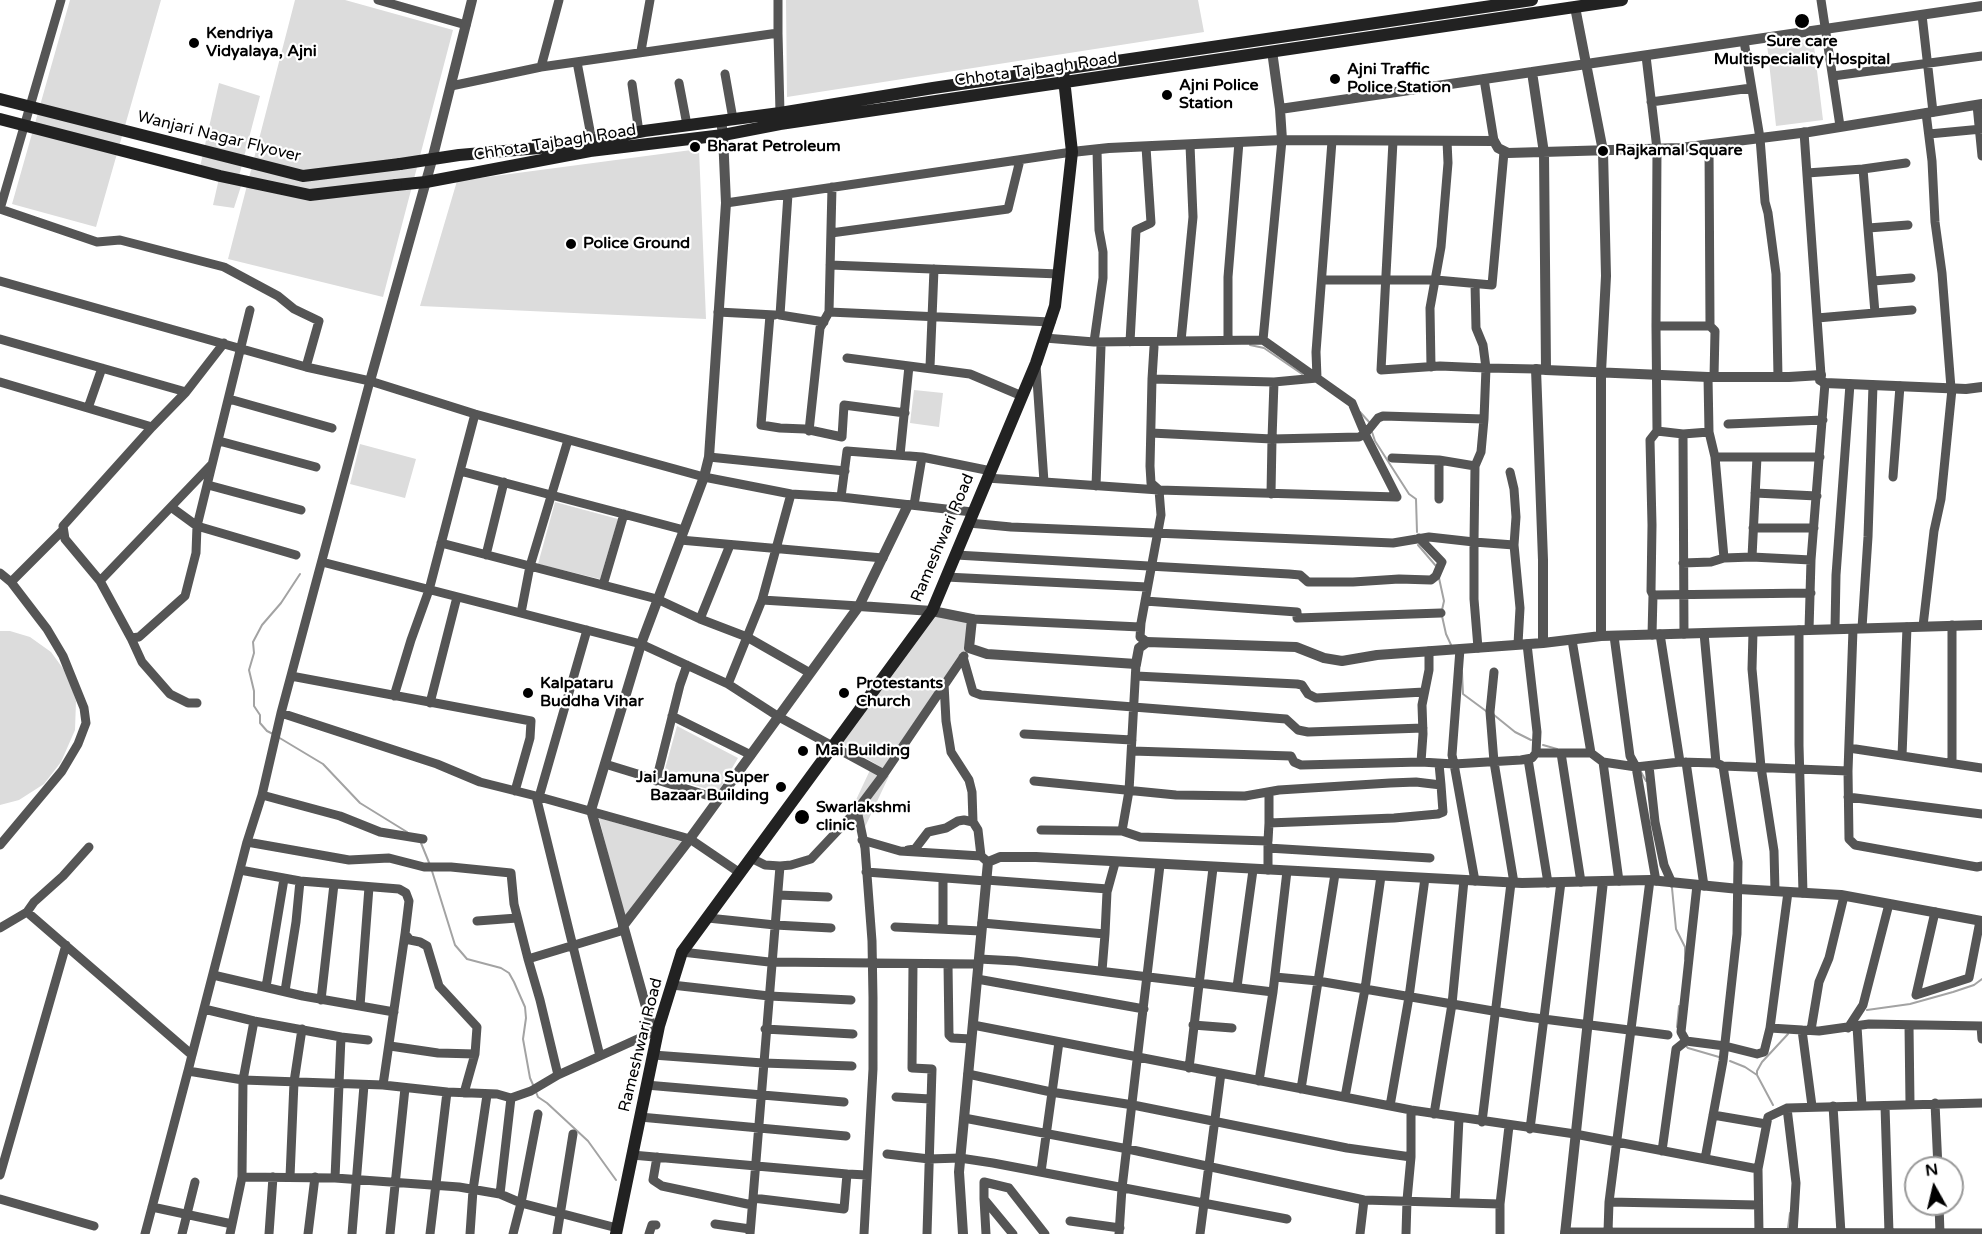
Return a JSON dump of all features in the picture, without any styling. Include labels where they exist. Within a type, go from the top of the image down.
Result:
[{"type":"main road","points":[[1064,76],[1363,24],[1532,0]]},
{"type":"main road","name":"Chhota Tajbagh Road","points":[[426,182],[591,152],[723,135],[780,123],[1064,76],[1272,51],[1575,4],[1622,0]]},
{"type":"main road","name":"Wanjari Nagar Flyover","points":[[0,99],[303,176],[432,160],[459,154],[550,147],[639,132],[780,113],[933,87],[1064,76]]},
{"type":"main road","name":"Rameshwari Road","points":[[617,1231],[653,1055],[655,1035],[682,952],[932,611],[1036,363],[1051,322],[1059,274],[1072,152],[1064,76]]},
{"type":"main road","points":[[0,119],[220,176],[310,195],[426,182]]},
{"type":"street","points":[[61,0],[0,209],[97,242],[120,240],[224,267],[278,296],[294,309],[319,321],[306,366]]},
{"type":"street","points":[[378,0],[408,4],[466,25]]},
{"type":"street","points":[[145,1234],[247,842],[262,795],[280,713],[432,160],[472,0]]},
{"type":"street","points":[[541,66],[559,0]]},
{"type":"street","points":[[641,51],[650,0]]},
{"type":"street","points":[[778,0],[780,113]]},
{"type":"street","points":[[1821,0],[1840,126]]},
{"type":"street","points":[[1575,4],[1603,151],[1606,276],[1601,372],[1601,636]]},
{"type":"street","points":[[1280,110],[1982,6]]},
{"type":"street","points":[[1922,15],[1928,64],[1929,134],[1935,222],[1942,273],[1951,388],[1941,499],[1934,531],[1923,626]]},
{"type":"street","points":[[451,86],[541,66],[778,33]]},
{"type":"street","points":[[1744,41],[1760,138],[1765,202],[1776,274],[1778,377]]},
{"type":"street","points":[[1263,340],[1282,140],[1272,51]]},
{"type":"street","points":[[1646,56],[1657,149],[1657,431],[1650,440],[1651,591],[1656,634],[1683,762],[1700,885],[1681,1032],[1686,1041]]},
{"type":"street","points":[[1833,76],[1982,56]]},
{"type":"street","points":[[577,62],[592,141]]},
{"type":"street","points":[[1532,72],[1544,153],[1541,369],[1543,643]]},
{"type":"street","points":[[188,1071],[243,1080],[383,1085],[464,1094],[497,1094],[511,1098],[600,1056],[655,1035],[591,810],[641,644],[704,477],[709,457],[726,203],[723,135],[727,119],[725,74]]},
{"type":"street","points":[[1484,79],[1494,141],[1504,152],[1603,151],[1709,145],[1979,105],[1982,156]]},
{"type":"street","points":[[679,83],[687,125]]},
{"type":"street","points":[[632,84],[639,132]]},
{"type":"street","points":[[1651,102],[1752,88]]},
{"type":"street","points":[[1929,134],[1981,129]]},
{"type":"street","points":[[1803,893],[1799,769],[1804,630],[1811,593],[1811,560],[1823,420],[1823,379],[1804,132]]},
{"type":"street","points":[[726,203],[1072,152],[1282,140],[1494,141]]},
{"type":"street","points":[[1317,378],[1316,352],[1332,141]]},
{"type":"street","points":[[1393,141],[1381,370],[1431,367],[1541,369],[1711,377],[1823,379],[1873,385],[1982,387]]},
{"type":"street","points":[[1431,367],[1430,308],[1442,237],[1448,164],[1447,141]]},
{"type":"street","points":[[1228,340],[1228,277],[1239,142]]},
{"type":"street","points":[[1181,341],[1193,217],[1190,145]]},
{"type":"street","points":[[1709,145],[1710,326],[1715,331],[1709,432],[1715,457],[1724,558]]},
{"type":"street","points":[[1130,342],[1136,230],[1151,223],[1146,147]]},
{"type":"street","points":[[1096,486],[1098,344],[1103,252],[1099,230],[1097,150]]},
{"type":"street","points":[[1322,280],[1436,280],[1492,285],[1504,152]]},
{"type":"street","points":[[831,233],[1008,209],[1020,160]]},
{"type":"street","points":[[1807,173],[1906,163]]},
{"type":"street","points":[[1863,169],[1875,313]]},
{"type":"street","points":[[809,431],[820,328],[829,312],[832,187]]},
{"type":"street","points":[[780,315],[788,194]]},
{"type":"street","points":[[1868,228],[1908,225]]},
{"type":"street","points":[[830,265],[1059,274]]},
{"type":"street","points":[[930,367],[934,269]]},
{"type":"street","points":[[1873,280],[1911,278]]},
{"type":"street","points":[[0,281],[224,344],[370,381],[475,414],[704,477],[791,494],[911,505],[1011,527],[1393,543],[1429,537],[1514,545]]},
{"type":"street","points":[[1475,284],[1476,328],[1483,345],[1486,368],[1481,452],[1475,466],[1474,599],[1478,648]]},
{"type":"street","points":[[131,638],[139,637],[185,596],[195,553],[197,526],[250,310]]},
{"type":"street","points":[[1817,318],[1912,310]]},
{"type":"street","points":[[718,312],[780,315],[824,322]]},
{"type":"street","points":[[829,312],[1051,322]]},
{"type":"street","points":[[770,315],[761,425],[842,437],[844,405],[905,413]]},
{"type":"street","points":[[1656,326],[1710,326]]},
{"type":"street","points":[[841,497],[847,451],[922,458],[989,474],[1044,482],[1159,490],[1397,497],[1352,403],[1263,340],[1098,344],[1045,338]]},
{"type":"street","points":[[1,342],[186,392]]},
{"type":"street","points":[[197,703],[188,703],[170,694],[142,662],[100,581],[65,539],[63,526],[186,392],[224,344]]},
{"type":"street","points":[[1154,347],[1151,483],[1159,490],[1161,515],[1140,627],[1140,637],[1147,642],[1296,646],[1324,658],[1342,661],[1377,655],[1429,651],[1457,654],[1478,648],[1601,636],[1982,624]]},
{"type":"street","points":[[847,358],[970,374],[1022,396]]},
{"type":"street","points":[[1036,363],[1044,482]]},
{"type":"street","points":[[900,455],[909,366]]},
{"type":"street","points":[[88,408],[102,368]]},
{"type":"street","points":[[1152,379],[1274,382],[1317,378]]},
{"type":"street","points":[[0,382],[152,427]]},
{"type":"street","points":[[1270,494],[1274,382]]},
{"type":"street","points":[[1835,629],[1836,575],[1850,384]]},
{"type":"street","points":[[1873,385],[1868,537],[1857,628],[1849,748],[1849,839],[1855,845],[1977,867],[1982,866]]},
{"type":"street","points":[[1893,477],[1900,386]]},
{"type":"street","points":[[229,399],[332,428]]},
{"type":"street","points":[[394,696],[429,590],[475,414]]},
{"type":"street","points":[[1151,433],[1272,439],[1359,437],[1383,416],[1484,419]]},
{"type":"street","points":[[1728,424],[1823,420]]},
{"type":"street","points":[[1657,431],[1683,434],[1709,432]]},
{"type":"street","points":[[1683,434],[1684,634]]},
{"type":"street","points":[[521,613],[530,566],[568,440]]},
{"type":"street","points":[[219,441],[316,467]]},
{"type":"street","points":[[709,457],[845,471]]},
{"type":"street","points":[[1715,457],[1820,457]]},
{"type":"street","points":[[1752,557],[1757,457]]},
{"type":"street","points":[[528,959],[624,928],[859,606],[911,505],[922,458]]},
{"type":"street","points":[[1392,458],[1439,460],[1475,466]]},
{"type":"street","points":[[1439,460],[1439,500]]},
{"type":"street","points":[[100,581],[213,463]]},
{"type":"street","points":[[460,471],[624,514],[682,535],[730,545],[883,558]]},
{"type":"street","points":[[1510,472],[1515,489],[1514,545],[1523,644],[1537,732],[1532,756],[1548,882]]},
{"type":"street","points":[[197,480],[207,486],[301,510]]},
{"type":"street","points":[[486,555],[504,482]]},
{"type":"street","points":[[1755,493],[1818,496]]},
{"type":"street","points":[[728,684],[762,600],[791,494]]},
{"type":"street","points":[[171,507],[197,526],[296,555]]},
{"type":"street","points":[[603,585],[624,514]]},
{"type":"street","points":[[1753,528],[1814,528]]},
{"type":"street","points":[[11,582],[63,530]]},
{"type":"street","points":[[956,555],[1300,575],[1308,582],[1431,580],[1438,572],[1442,561],[1419,538]]},
{"type":"street","points":[[441,543],[657,599],[747,637],[810,673]]},
{"type":"street","points":[[700,619],[730,545]]},
{"type":"street","points":[[1683,563],[1752,557],[1811,560]]},
{"type":"street","points":[[322,562],[641,644],[728,684],[779,717],[884,774]]},
{"type":"street","points":[[0,573],[11,582],[47,630],[63,656],[84,708],[86,723],[78,744],[62,771],[0,845]]},
{"type":"street","points":[[946,577],[1147,587]]},
{"type":"street","points":[[1653,595],[1732,596],[1811,593]]},
{"type":"street","points":[[430,703],[457,597]]},
{"type":"street","points":[[762,600],[932,611],[972,619],[1140,627]]},
{"type":"street","points":[[1145,601],[1297,612],[1297,618],[1441,613]]},
{"type":"street","points":[[972,619],[966,653],[973,692],[1134,708],[1286,719],[1298,730],[1308,732],[1423,728]]},
{"type":"street","points":[[1952,626],[1952,763]]},
{"type":"street","points":[[1902,756],[1907,627]]},
{"type":"street","points":[[587,630],[538,797],[600,1056]]},
{"type":"street","points":[[1753,632],[1752,669],[1761,767],[1774,851],[1775,891]]},
{"type":"street","points":[[1704,633],[1720,764],[1738,862],[1739,889],[1737,934],[1725,1046],[1706,1159]]},
{"type":"street","points":[[1614,636],[1630,756],[1641,766],[1664,866],[1672,883]]},
{"type":"street","points":[[1572,640],[1590,749],[1603,762],[1619,881]]},
{"type":"street","points":[[1122,831],[1129,791],[1136,664],[1139,648],[1147,642]]},
{"type":"street","points":[[1420,762],[1423,728],[1422,705],[1429,670],[1429,651]]},
{"type":"street","points":[[966,653],[1136,664]]},
{"type":"street","points":[[751,858],[765,865],[780,866],[791,866],[811,859],[857,810],[966,653]]},
{"type":"street","points":[[1434,1114],[1473,858],[1452,755],[1457,654]]},
{"type":"street","points":[[656,781],[687,665]]},
{"type":"street","points":[[1482,1122],[1512,883],[1494,762],[1490,712],[1494,672]]},
{"type":"street","points":[[291,676],[531,722],[530,738],[515,791]]},
{"type":"street","points":[[1136,676],[1297,684],[1302,685],[1308,694],[1316,698],[1424,692]]},
{"type":"street","points":[[944,684],[951,752],[969,780],[973,822],[978,830],[986,880],[959,1172],[963,1234]]},
{"type":"street","points":[[280,713],[437,764],[480,782],[591,810],[690,839],[740,873]]},
{"type":"street","points":[[672,716],[751,755]]},
{"type":"street","points":[[1024,734],[1132,746],[1291,756],[1294,762],[1300,765],[1494,762],[1590,749]]},
{"type":"street","points":[[1849,748],[1982,768]]},
{"type":"street","points":[[1561,753],[1581,882]]},
{"type":"street","points":[[1603,762],[1641,766],[1683,762],[1848,771]]},
{"type":"street","points":[[604,764],[719,799]]},
{"type":"street","points":[[1269,823],[1438,814],[1443,812],[1439,764]]},
{"type":"street","points":[[1608,1232],[1609,1202],[1653,881],[1641,766]]},
{"type":"street","points":[[1034,782],[1176,795],[1245,796],[1269,792],[1390,783],[1416,782],[1441,785]]},
{"type":"street","points":[[1268,870],[1269,792]]},
{"type":"street","points":[[262,795],[340,816],[380,832],[416,838]]},
{"type":"street","points":[[1848,797],[1982,814]]},
{"type":"street","points":[[857,810],[865,848],[872,964],[873,1069],[864,1234]]},
{"type":"street","points":[[906,851],[915,849],[928,832],[946,828],[958,821],[973,822]]},
{"type":"street","points":[[1041,830],[1122,831],[1140,837],[1430,858]]},
{"type":"street","points":[[862,840],[900,851],[984,859],[1000,857],[1115,862],[1512,883],[1653,881],[1844,896],[1935,912],[1981,921],[1969,978],[1916,995],[1935,912]]},
{"type":"street","points":[[247,842],[350,860],[397,859],[431,867],[511,873],[517,918],[558,1075]]},
{"type":"street","points":[[0,928],[27,912],[34,902],[63,876],[89,847]]},
{"type":"street","points":[[1102,971],[1108,889],[1115,862]]},
{"type":"street","points":[[1071,1221],[1119,1231],[1122,1188],[1160,865]]},
{"type":"street","points":[[715,1224],[750,1231],[780,866]]},
{"type":"street","points":[[1189,1068],[1213,868]]},
{"type":"street","points":[[240,870],[300,881],[399,889],[406,893],[409,901],[383,1085]]},
{"type":"street","points":[[1237,987],[1253,870]]},
{"type":"street","points":[[1259,1081],[1275,977],[1287,871]]},
{"type":"street","points":[[866,872],[1108,889]]},
{"type":"street","points":[[1300,1089],[1335,874]]},
{"type":"street","points":[[1345,1098],[1365,989],[1381,876]]},
{"type":"street","points":[[1390,1106],[1409,997],[1425,878]]},
{"type":"street","points":[[266,987],[284,879]]},
{"type":"street","points":[[943,879],[943,929]]},
{"type":"street","points":[[285,991],[300,881]]},
{"type":"street","points":[[1603,881],[1565,1233],[1982,1233]]},
{"type":"street","points":[[1530,1129],[1561,882]]},
{"type":"street","points":[[321,1000],[334,885]]},
{"type":"street","points":[[360,1006],[369,887]]},
{"type":"street","points":[[1662,1151],[1676,1049],[1686,1041],[1725,1046],[1756,1054],[1764,1052],[1770,1028],[1788,892]]},
{"type":"street","points":[[778,895],[828,897]]},
{"type":"street","points":[[1812,1106],[1807,1030],[1819,982],[1829,958],[1844,896]]},
{"type":"street","points":[[1862,1106],[1852,1027],[1863,1005],[1889,904]]},
{"type":"street","points":[[27,912],[192,1055]]},
{"type":"street","points":[[477,921],[517,918]]},
{"type":"street","points":[[708,918],[831,928]]},
{"type":"street","points":[[895,927],[943,929],[982,927],[1105,934]]},
{"type":"street","points":[[405,934],[410,940],[427,946],[440,986],[477,1027],[475,1054],[464,1094]]},
{"type":"street","points":[[1,1169],[66,945]]},
{"type":"street","points":[[682,952],[772,962],[948,964],[1016,961],[1273,992]]},
{"type":"street","points":[[913,964],[912,1068],[932,1069],[927,1234]]},
{"type":"street","points":[[948,964],[949,1035],[952,1038],[971,1039]]},
{"type":"street","points":[[213,975],[321,1000],[394,1012]]},
{"type":"street","points":[[1275,977],[1318,981],[1543,1019],[1668,1035]]},
{"type":"street","points":[[977,979],[1144,1009]]},
{"type":"street","points":[[672,985],[769,996],[851,1000]]},
{"type":"street","points":[[204,1009],[254,1021],[368,1040]]},
{"type":"street","points":[[230,1234],[242,1177],[243,1080],[254,1021]]},
{"type":"street","points":[[1770,1028],[1807,1030],[1869,1024],[1982,1026],[1982,1039]]},
{"type":"street","points":[[973,1025],[1345,1098],[1482,1122],[1575,1134],[1758,1169]]},
{"type":"street","points":[[1193,1025],[1232,1028]]},
{"type":"street","points":[[1909,1025],[1910,1104]]},
{"type":"street","points":[[290,1177],[294,1082],[302,1029]]},
{"type":"street","points":[[765,1029],[853,1034]]},
{"type":"street","points":[[335,1178],[341,1037]]},
{"type":"street","points":[[1041,1172],[1059,1042]]},
{"type":"street","points":[[390,1046],[438,1053],[475,1054]]},
{"type":"street","points":[[653,1055],[763,1063],[852,1066]]},
{"type":"street","points":[[1200,1234],[1221,1073]]},
{"type":"street","points":[[968,1074],[1347,1148],[1411,1157]]},
{"type":"street","points":[[352,1234],[364,1085]]},
{"type":"street","points":[[646,1085],[844,1102]]},
{"type":"street","points":[[390,1234],[405,1088]]},
{"type":"street","points":[[430,1234],[447,1092]]},
{"type":"street","points":[[470,1234],[473,1190],[487,1095]]},
{"type":"street","points":[[896,1097],[930,1099]]},
{"type":"street","points":[[500,1194],[511,1098]]},
{"type":"street","points":[[1759,1233],[1758,1169],[1768,1117],[1787,1108],[1812,1106],[1982,1102]]},
{"type":"street","points":[[1935,1103],[1937,1156]]},
{"type":"street","points":[[1833,1106],[1845,1233]]},
{"type":"street","points":[[1885,1106],[1894,1233]]},
{"type":"street","points":[[1787,1108],[1796,1183],[1793,1233]]},
{"type":"street","points":[[1406,1234],[1411,1157],[1411,1110]]},
{"type":"street","points":[[513,1234],[538,1114]]},
{"type":"street","points":[[1713,1115],[1766,1124]]},
{"type":"street","points":[[640,1117],[846,1136]]},
{"type":"street","points":[[964,1118],[1128,1149],[1364,1200],[1500,1204]]},
{"type":"street","points":[[1455,1202],[1459,1118]]},
{"type":"street","points":[[1500,1234],[1500,1204],[1509,1126]]},
{"type":"street","points":[[557,1234],[573,1134]]},
{"type":"street","points":[[887,1154],[929,1159],[960,1158],[1287,1219]]},
{"type":"street","points":[[633,1155],[867,1175]]},
{"type":"street","points":[[657,1157],[653,1180],[662,1186],[752,1201],[843,1209],[846,1174]]},
{"type":"street","points":[[242,1177],[356,1179],[473,1190],[500,1194],[521,1203],[617,1231]]},
{"type":"street","points":[[269,1234],[273,1177]]},
{"type":"street","points":[[308,1234],[315,1177]]},
{"type":"street","points":[[182,1234],[195,1182]]},
{"type":"street","points":[[986,1234],[984,1182],[1009,1188],[1045,1234]]},
{"type":"street","points":[[0,1199],[94,1226]]},
{"type":"street","points":[[984,1199],[1012,1234]]},
{"type":"street","points":[[1360,1234],[1364,1200]]},
{"type":"street","points":[[1609,1202],[1758,1205]]},
{"type":"street","points":[[152,1207],[232,1224]]},
{"type":"street","points":[[1940,1216],[1940,1233]]},
{"type":"street","points":[[649,1234],[652,1225],[656,1225]]},
{"type":"shaded area","points":[[70,0],[161,0],[96,227],[12,204]]},
{"type":"shaded area","points":[[295,0],[345,0],[453,30],[383,297],[228,259]]},
{"type":"shaded area","points":[[786,0],[1198,0],[1204,32],[787,97]]},
{"type":"shaded area","points":[[1813,38],[1823,120],[1776,126],[1767,44]]},
{"type":"shaded area","points":[[219,83],[260,96],[238,180],[242,183],[234,208],[213,205],[220,174],[200,167]]},
{"type":"shaded area","name":"Police Ground","points":[[699,149],[706,319],[420,306],[457,181]]},
{"type":"shaded area","points":[[914,390],[943,393],[939,427],[910,423]]},
{"type":"shaded area","points":[[360,444],[416,459],[405,498],[350,484]]},
{"type":"shaded area","points":[[555,502],[618,519],[600,579],[538,564]]},
{"type":"shaded area","points":[[933,614],[970,622],[966,648],[884,769],[841,743]]},
{"type":"shaded area","points":[[0,631],[10,631],[30,637],[51,652],[67,674],[76,701],[75,730],[61,762],[44,784],[19,800],[0,805]]},
{"type":"shaded area","points":[[677,726],[738,758],[718,792],[663,776]]},
{"type":"shaded area","points":[[871,768],[889,776],[865,827],[847,819]]},
{"type":"shaded area","points":[[599,818],[683,842],[625,921]]},
{"type":"waterway","points":[[1250,345],[1264,348],[1302,374]]},
{"type":"waterway","points":[[1360,412],[1370,423]]},
{"type":"waterway","points":[[1372,432],[1375,441],[1409,494],[1416,499],[1417,532]]},
{"type":"waterway","points":[[1418,545],[1436,566]]},
{"type":"waterway","points":[[273,734],[260,723],[260,715],[254,706],[254,691],[249,670],[254,653],[253,642],[262,625],[281,603],[300,574]]},
{"type":"waterway","points":[[1439,578],[1444,601],[1442,610]]},
{"type":"waterway","points":[[1442,616],[1452,647]]},
{"type":"waterway","points":[[1462,672],[1463,694],[1486,711]]},
{"type":"waterway","points":[[1494,715],[1515,732],[1531,740]]},
{"type":"waterway","points":[[278,737],[323,764],[360,803],[407,832]]},
{"type":"waterway","points":[[1543,745],[1557,749]]},
{"type":"waterway","points":[[1641,772],[1646,781]]},
{"type":"waterway","points":[[421,843],[430,865]]},
{"type":"waterway","points":[[432,871],[455,945],[467,959],[501,968],[509,973],[514,982],[525,1007],[523,1039],[530,1078],[534,1087]]},
{"type":"waterway","points":[[1672,888],[1676,929],[1685,947],[1685,959]]},
{"type":"waterway","points":[[1867,1010],[1910,1004],[1974,985],[1982,979]]},
{"type":"waterway","points":[[1677,1027],[1679,1006]]},
{"type":"waterway","points":[[1773,1105],[1757,1071],[1762,1062],[1788,1034]]},
{"type":"waterway","points":[[1685,1045],[1688,1048],[1719,1057]]},
{"type":"waterway","points":[[1730,1061],[1757,1075]]},
{"type":"waterway","points":[[536,1092],[538,1097],[588,1141],[616,1180]]},
{"type":"waterway","points":[[1788,1228],[1790,1213]]},
{"type":"place","name":"Sure care Multispeciality Hospital","points":[[1802,21]]},
{"type":"place","name":"Kendriya Vidyalaya, Ajni","points":[[194,43]]},
{"type":"place","name":"Ajni Traffic Police Station","points":[[1335,79]]},
{"type":"place","name":"Ajni Police Station","points":[[1167,95]]},
{"type":"place","name":"Bharat Petroleum","points":[[695,147]]},
{"type":"place","name":"Rajkamal Square","points":[[1603,151]]},
{"type":"place","name":"Police Ground","points":[[571,244]]},
{"type":"place","name":"Kalpataru Buddha Vihar","points":[[528,693]]},
{"type":"place","name":"Protestants Church","points":[[844,693]]},
{"type":"place","name":"Mai Building","points":[[803,751]]},
{"type":"place","name":"Jai Jamuna Super Bazaar Building","points":[[781,787]]},
{"type":"place","name":"Swarlakshmi clinic","points":[[802,817]]}]
